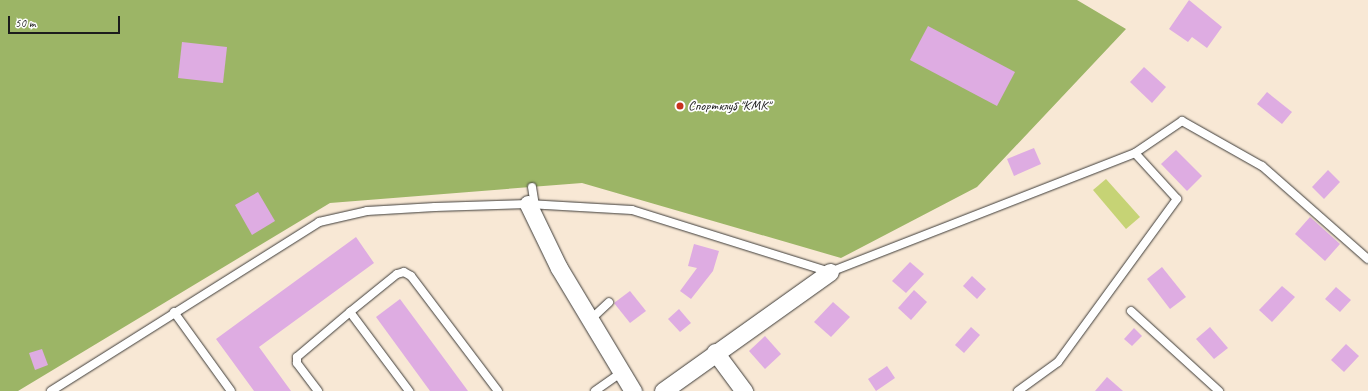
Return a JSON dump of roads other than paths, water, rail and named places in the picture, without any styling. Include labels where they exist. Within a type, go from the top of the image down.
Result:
[{"type":"street","points":[[531,204],[590,320],[633,391]]},
{"type":"street","points":[[663,391],[715,352],[830,272]]},
{"type":"street","points":[[715,352],[744,391]]},
{"type":"lane","points":[[51,391],[174,312],[319,222],[367,211],[531,204],[632,210],[830,272],[1135,153],[1182,121],[1262,166],[1368,259]]},
{"type":"lane","points":[[1018,391],[1058,362],[1177,199],[1135,153]]},
{"type":"lane","points":[[531,204],[532,187]]},
{"type":"lane","points":[[318,391],[297,363],[297,357],[397,274],[404,272],[411,276],[498,391]]},
{"type":"lane","points":[[590,320],[609,302]]},
{"type":"lane","points":[[174,312],[230,391]]},
{"type":"lane","points":[[350,312],[409,391]]},
{"type":"lane","points":[[1131,312],[1220,391]]},
{"type":"lane","points":[[595,391],[622,372]]},
{"type":"place","name":"Спортклуб \"КМК\"","points":[[680,106]]}]
